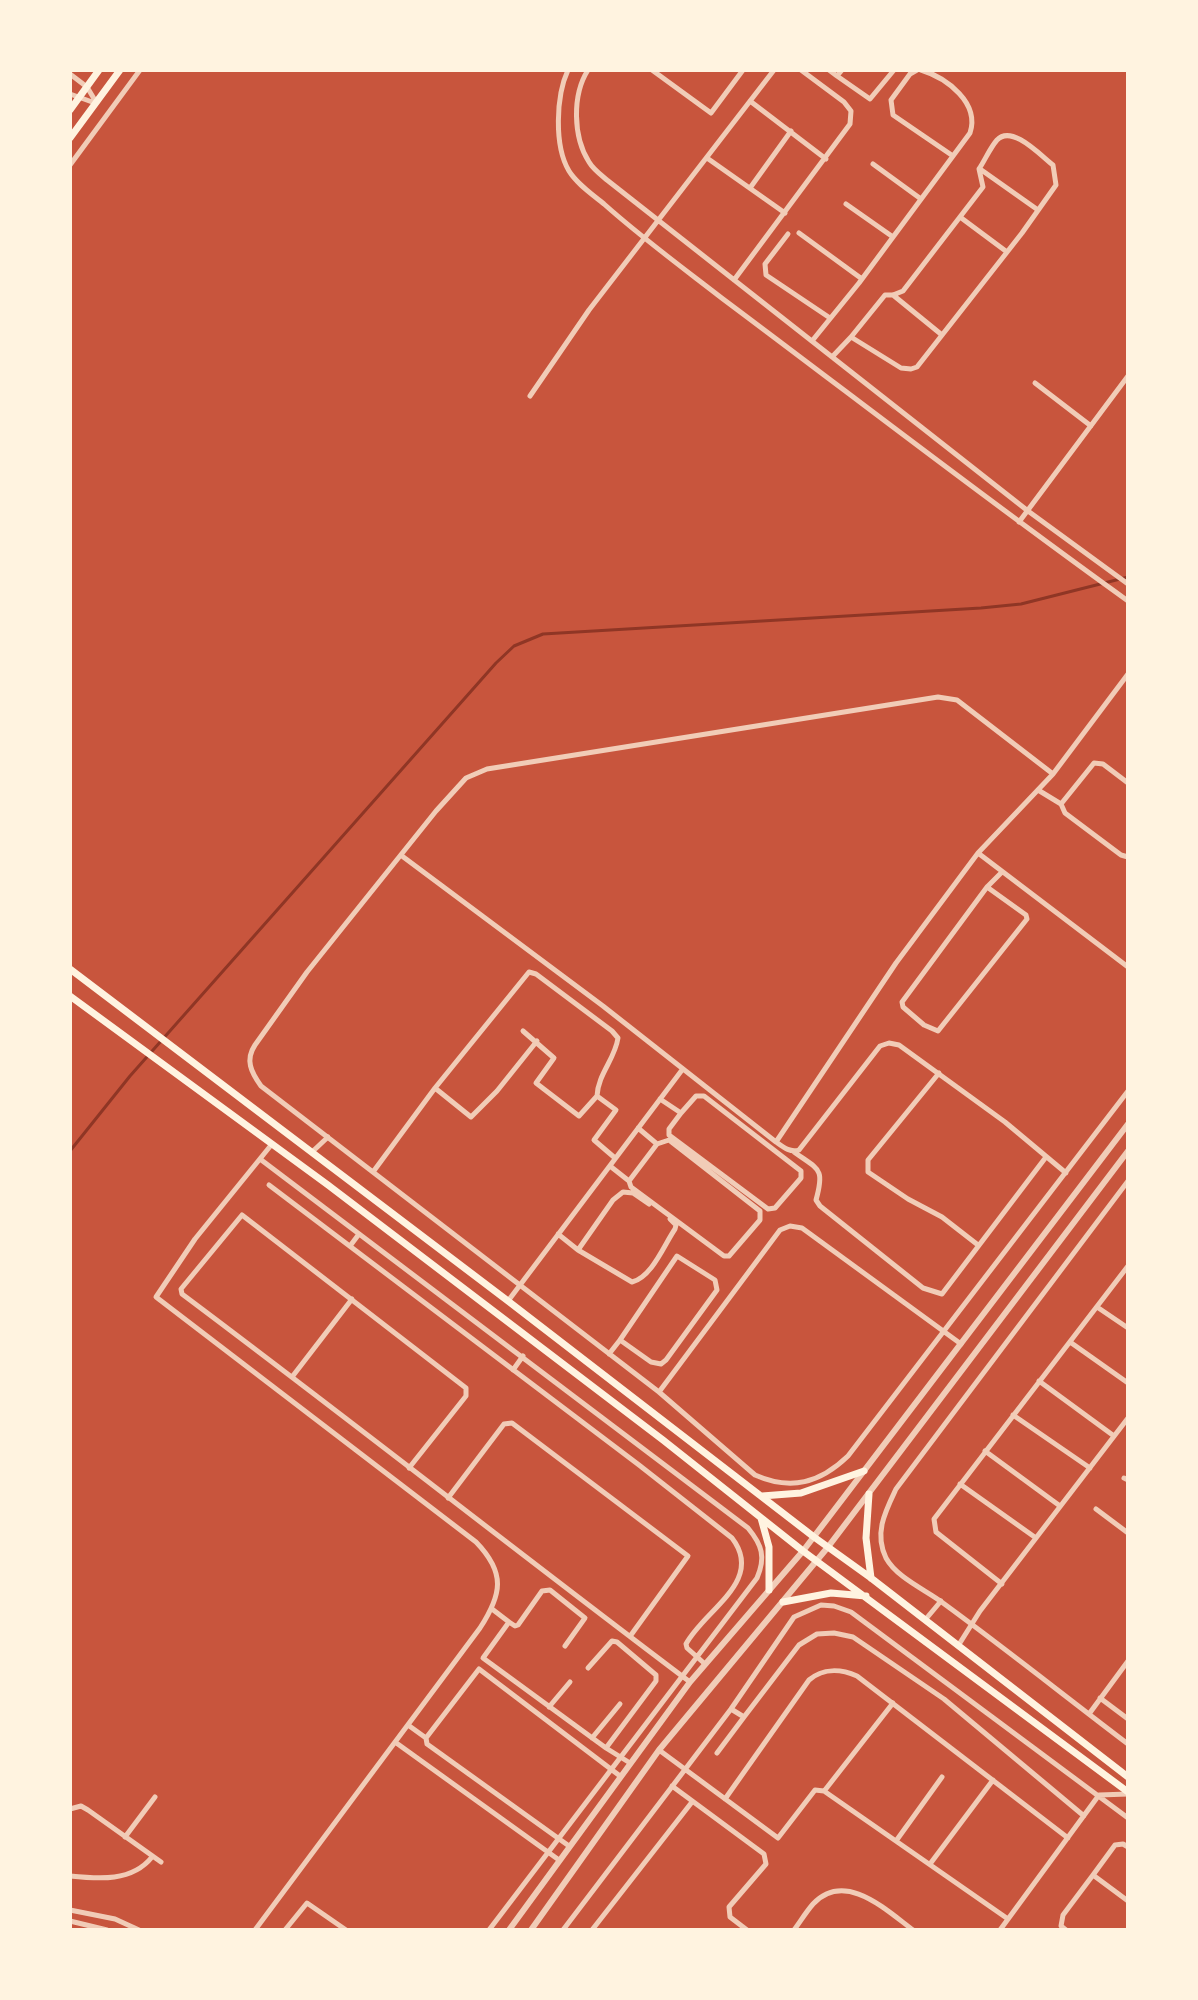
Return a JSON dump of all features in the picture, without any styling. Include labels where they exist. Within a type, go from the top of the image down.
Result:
[{"type":"main road","points":[[70,110],[99,70]]},
{"type":"main road","points":[[70,138],[120,70]]},
{"type":"main road","points":[[70,969],[1128,1777]]},
{"type":"main road","points":[[70,996],[272,1144],[663,1440],[803,1551],[1128,1793]]},
{"type":"main road","points":[[760,1496],[801,1493],[864,1471]]},
{"type":"main road","points":[[869,1494],[866,1538],[871,1578]]},
{"type":"main road","points":[[761,1518],[769,1547],[769,1590]]},
{"type":"main road","points":[[783,1602],[831,1593],[868,1597]]},
{"type":"street","points":[[70,165],[140,70]]},
{"type":"street","points":[[568,70],[563,80],[559,117],[562,150],[567,168],[576,181],[643,238],[1128,601]]},
{"type":"street","points":[[588,70],[578,98],[576,119],[589,162],[607,180],[1028,511],[1128,584]]},
{"type":"street","points":[[652,70],[711,113],[743,70]]},
{"type":"street","points":[[530,396],[589,310],[774,70]]},
{"type":"street","points":[[734,280],[850,124],[851,111],[844,102],[801,70]]},
{"type":"street","points":[[829,70],[870,99],[894,70]]},
{"type":"street","points":[[837,76],[842,70]]},
{"type":"street","points":[[812,341],[862,279],[921,199],[953,156],[970,133],[973,118],[958,92],[919,70],[910,74],[891,100],[893,115],[953,156]]},
{"type":"street","points":[[71,73],[87,87],[96,103]]},
{"type":"street","points":[[70,94],[96,103]]},
{"type":"street","points":[[750,101],[826,159]]},
{"type":"street","points":[[750,188],[791,131]]},
{"type":"street","points":[[832,357],[885,295],[903,291],[983,187],[979,169],[998,139],[1006,135],[1015,136],[1053,165],[1056,185],[917,367],[901,368],[851,337]]},
{"type":"street","points":[[707,158],[785,213]]},
{"type":"street","points":[[873,164],[921,199]]},
{"type":"street","points":[[979,169],[1038,210]]},
{"type":"street","points":[[846,204],[893,237]]},
{"type":"street","points":[[960,217],[1007,252]]},
{"type":"street","points":[[799,233],[862,279]]},
{"type":"street","points":[[788,234],[765,264],[766,275],[830,318]]},
{"type":"street","points":[[893,295],[942,335]]},
{"type":"street","points":[[1019,522],[1128,376]]},
{"type":"street","points":[[1035,383],[1091,426]]},
{"type":"street","points":[[776,1142],[896,963],[978,853],[1053,774],[1128,674]]},
{"type":"street","points":[[1053,774],[957,700],[938,697],[487,769],[466,778],[436,811],[307,972],[249,1056],[253,1076],[261,1086],[659,1392],[755,1475],[772,1483],[790,1484],[813,1480],[833,1470],[848,1456],[1128,1091]]},
{"type":"street","points":[[1061,804],[1094,763],[1103,764],[1128,783]]},
{"type":"street","points":[[1038,790],[1061,804],[1065,813],[1121,855],[1128,857]]},
{"type":"street","points":[[978,853],[1128,967]]},
{"type":"street","points":[[402,856],[603,1006],[776,1142],[818,1169],[822,1182],[816,1200],[820,1206],[923,1288],[942,1294],[1046,1157]]},
{"type":"street","points":[[987,887],[1026,915],[1027,919],[938,1031],[924,1025],[903,1007],[902,1002],[987,887],[1002,872]]},
{"type":"street","points":[[373,1172],[435,1088],[529,972],[536,974],[618,1038],[617,1047],[597,1083],[597,1096],[579,1116],[536,1083],[554,1058],[523,1031]]},
{"type":"street","points":[[435,1088],[471,1117],[497,1091],[537,1041]]},
{"type":"street","points":[[794,1152],[799,1150],[880,1046],[889,1043],[899,1045],[939,1073],[1066,1173]]},
{"type":"street","points":[[508,1301],[682,1070]]},
{"type":"street","points":[[939,1073],[866,1166],[868,1172],[942,1217],[978,1245]]},
{"type":"street","points":[[597,1096],[616,1110],[594,1140],[615,1158]]},
{"type":"street","points":[[696,1096],[704,1096],[801,1171],[801,1178],[775,1208],[768,1209],[669,1135],[669,1129],[681,1113],[696,1096]]},
{"type":"street","points":[[660,1099],[681,1113]]},
{"type":"street","points":[[509,1930],[690,1682],[814,1537],[1128,1124]]},
{"type":"street","points":[[638,1128],[657,1144]]},
{"type":"street","points":[[312,1152],[328,1137]]},
{"type":"street","points":[[610,1166],[629,1181],[631,1187],[724,1256],[732,1254],[760,1220],[760,1211],[669,1140],[657,1144],[629,1181]]},
{"type":"street","points":[[255,1930],[492,1609],[498,1592],[498,1575],[491,1558],[476,1542],[156,1297],[195,1239],[272,1144]]},
{"type":"street","points":[[531,1930],[659,1750],[828,1547],[1128,1151]]},
{"type":"street","points":[[260,1159],[748,1528],[762,1552],[763,1565],[757,1578],[489,1930]]},
{"type":"street","points":[[1128,1181],[896,1489],[881,1519],[880,1541],[887,1560],[900,1573],[1128,1744]]},
{"type":"street","points":[[269,1185],[732,1538],[740,1549],[742,1572],[736,1584],[687,1641],[687,1648],[705,1664]]},
{"type":"street","points":[[558,1234],[578,1250],[632,1282],[638,1281],[649,1271],[676,1225],[633,1193],[623,1192],[613,1200],[578,1250]]},
{"type":"street","points":[[409,1468],[467,1391],[242,1215],[181,1289],[182,1294],[448,1498],[631,1635],[690,1682]]},
{"type":"street","points":[[659,1392],[780,1230],[790,1226],[802,1228],[961,1344]]},
{"type":"street","points":[[350,1246],[359,1234]]},
{"type":"street","points":[[609,1354],[677,1256],[717,1284],[717,1290],[661,1364],[651,1362],[620,1340]]},
{"type":"street","points":[[1002,1584],[936,1532],[934,1519],[1128,1268]]},
{"type":"street","points":[[292,1377],[352,1299]]},
{"type":"street","points":[[1097,1307],[1128,1328]]},
{"type":"street","points":[[1070,1342],[1128,1383]]},
{"type":"street","points":[[513,1370],[523,1356]]},
{"type":"street","points":[[1039,1381],[1114,1436]]},
{"type":"street","points":[[1013,1415],[1090,1468]]},
{"type":"street","points":[[958,1646],[971,1624],[1128,1418]]},
{"type":"street","points":[[448,1498],[504,1424],[512,1423],[654,1529],[688,1556],[631,1635]]},
{"type":"street","points":[[985,1451],[1060,1506]]},
{"type":"street","points":[[960,1484],[1036,1538]]},
{"type":"street","points":[[1096,1509],[1128,1533]]},
{"type":"street","points":[[492,1609],[515,1626],[542,1591],[550,1590],[585,1618],[565,1646]]},
{"type":"street","points":[[925,1620],[941,1601]]},
{"type":"street","points":[[563,1930],[731,1709],[794,1617],[821,1605],[851,1612],[1128,1818]]},
{"type":"street","points":[[509,1622],[483,1658],[630,1763]]},
{"type":"street","points":[[717,1753],[799,1645],[817,1634],[834,1633],[853,1637],[944,1699],[1084,1816]]},
{"type":"street","points":[[588,1668],[612,1641],[629,1651],[656,1675],[656,1681],[606,1748]]},
{"type":"street","points":[[1089,1714],[1128,1661]]},
{"type":"street","points":[[426,1738],[479,1669],[620,1776]]},
{"type":"street","points":[[725,1799],[814,1676],[827,1671],[847,1671],[1068,1838]]},
{"type":"street","points":[[549,1707],[570,1682]]},
{"type":"street","points":[[944,1699],[953,1687]]},
{"type":"street","points":[[1100,1698],[1128,1719]]},
{"type":"street","points":[[824,1791],[893,1703]]},
{"type":"street","points":[[592,1738],[620,1704]]},
{"type":"street","points":[[731,1709],[744,1717]]},
{"type":"street","points":[[408,1725],[426,1738],[427,1744],[569,1846]]},
{"type":"street","points":[[395,1742],[559,1860]]},
{"type":"street","points":[[659,1750],[778,1838],[815,1790],[824,1791],[1008,1919]]},
{"type":"street","points":[[896,1841],[942,1777]]},
{"type":"street","points":[[930,1864],[993,1780]]},
{"type":"street","points":[[672,1786],[767,1859],[729,1907],[730,1917],[747,1930]]},
{"type":"street","points":[[1099,1795],[1128,1793]]},
{"type":"street","points":[[1000,1930],[1099,1795]]},
{"type":"street","points":[[125,1837],[155,1797]]},
{"type":"street","points":[[592,1930],[692,1802]]},
{"type":"street","points":[[70,1809],[85,1808],[161,1862]]},
{"type":"street","points":[[1066,1930],[1061,1926],[1063,1915],[1115,1845],[1128,1847]]},
{"type":"street","points":[[70,1876],[98,1879],[129,1874],[152,1857]]},
{"type":"street","points":[[1093,1875],[1128,1901]]},
{"type":"street","points":[[794,1930],[815,1902],[841,1891],[870,1897],[913,1930]]},
{"type":"street","points":[[285,1930],[307,1903],[346,1930]]},
{"type":"street","points":[[70,1910],[115,1919],[139,1930]]},
{"type":"street","points":[[70,1921],[107,1930]]},
{"type":"waterway","points":[[70,1151],[130,1076],[514,646],[543,634],[1021,604],[1128,577]]}]
